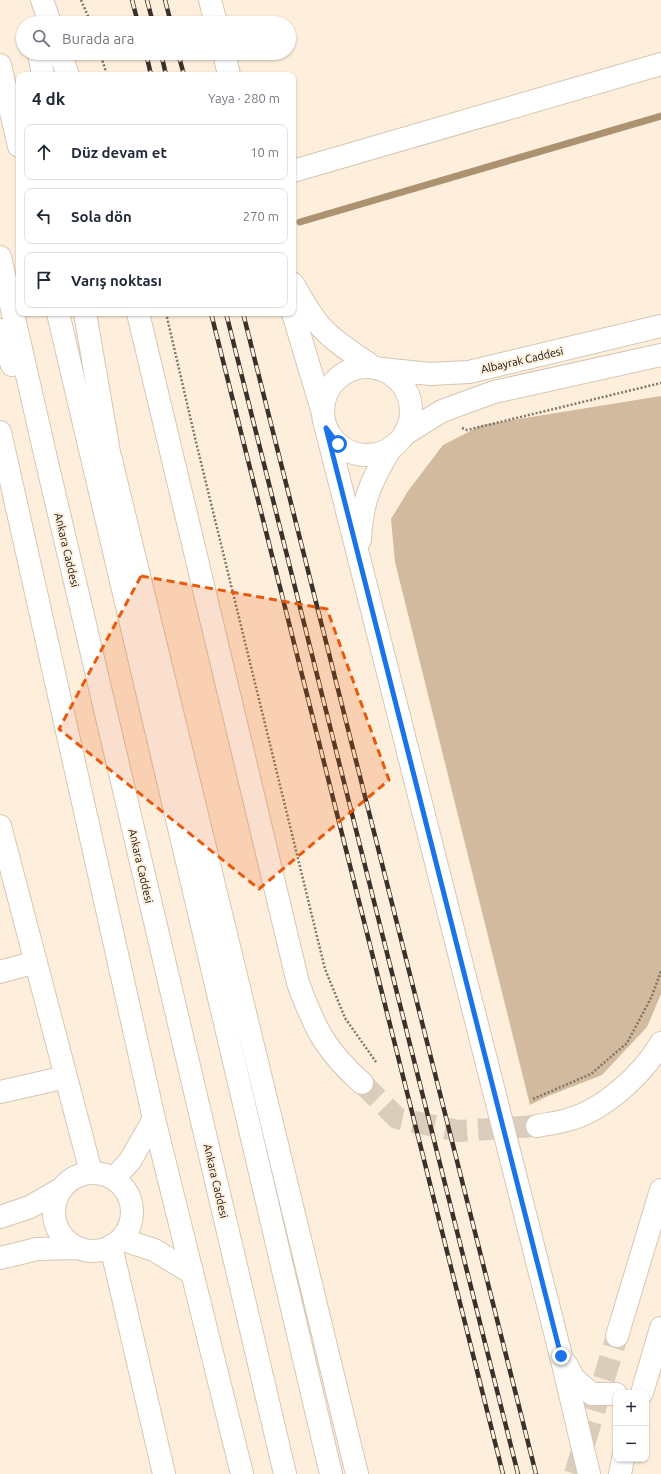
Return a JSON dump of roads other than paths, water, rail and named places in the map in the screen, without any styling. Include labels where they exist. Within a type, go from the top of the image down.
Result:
[{"type":"main road","points":[[30,0],[33,16]]},
{"type":"main road","points":[[42,0],[48,16]]},
{"type":"main road","points":[[210,0],[214,16]]},
{"type":"main road","points":[[40,60],[42,72]]},
{"type":"main road","points":[[63,60],[67,72]]},
{"type":"main road","points":[[226,60],[228,72]]},
{"type":"main road","points":[[296,170],[661,64]]},
{"type":"main road","points":[[0,65],[16,133]]},
{"type":"main road","name":"Ankara Caddesi","points":[[0,257],[285,1474]]},
{"type":"main road","points":[[296,289],[312,316],[322,328],[333,338],[378,369],[394,376],[407,393],[411,414],[398,441],[376,473],[363,506],[358,559]]},
{"type":"main road","points":[[59,316],[331,1474]]},
{"type":"main road","points":[[86,316],[109,452],[357,1474]]},
{"type":"main road","points":[[139,316],[298,983],[311,1019],[324,1042],[341,1064],[362,1083]]},
{"type":"main road","points":[[294,316],[324,420],[561,1356],[589,1474]]},
{"type":"main road","name":"Albayrak Caddesi","points":[[378,369],[430,374],[469,372],[661,326]]},
{"type":"main road","points":[[0,330],[48,467]]},
{"type":"main road","points":[[378,369],[354,369],[335,380],[327,392],[324,420],[338,444],[354,453],[373,455],[398,441],[442,411],[494,392],[661,355]]},
{"type":"main road","points":[[0,432],[154,1119],[242,1474]]},
{"type":"main road","points":[[0,826],[4,860],[36,962],[91,1172]]},
{"type":"main road","points":[[0,972],[36,962]]},
{"type":"main road","points":[[537,1126],[569,1120],[600,1105],[621,1090],[643,1069],[661,1043]]},
{"type":"main road","points":[[0,1092],[66,1076]]},
{"type":"main road","points":[[114,1178],[130,1161],[154,1119]]},
{"type":"main road","points":[[0,1217],[30,1207],[61,1189],[79,1175],[91,1172],[103,1173],[114,1178],[123,1186],[129,1196],[132,1207],[132,1219],[128,1230],[116,1243],[100,1250],[89,1251],[77,1248],[38,1249],[0,1258]]},
{"type":"main road","points":[[61,1189],[56,1200],[54,1211],[55,1222],[60,1233],[68,1242],[77,1248]]},
{"type":"main road","points":[[617,1336],[661,1190]]},
{"type":"main road","points":[[116,1243],[154,1250],[192,1273]]},
{"type":"main road","points":[[116,1243],[164,1474]]},
{"type":"main road","points":[[643,1390],[661,1328]]},
{"type":"main road","points":[[561,1356],[574,1379],[592,1394],[613,1394]]},
{"type":"main road","points":[[629,1390],[648,1370]]},
{"type":"main road","points":[[620,1474],[622,1462]]},
{"type":"waterway","points":[[300,222],[661,116]]},
{"type":"tunnel","points":[[362,1083],[397,1118],[458,1131],[537,1126]]},
{"type":"tunnel","points":[[575,1474],[617,1336]]},
{"type":"railway","points":[[132,0],[136,16]]},
{"type":"railway","points":[[147,0],[151,16]]},
{"type":"railway","points":[[165,0],[169,16]]},
{"type":"railway","points":[[148,60],[150,72]]},
{"type":"railway","points":[[163,60],[165,72]]},
{"type":"railway","points":[[180,60],[183,72]]},
{"type":"railway","points":[[212,316],[503,1474]]},
{"type":"railway","points":[[227,316],[518,1474]]},
{"type":"railway","points":[[244,316],[536,1474]]}]
